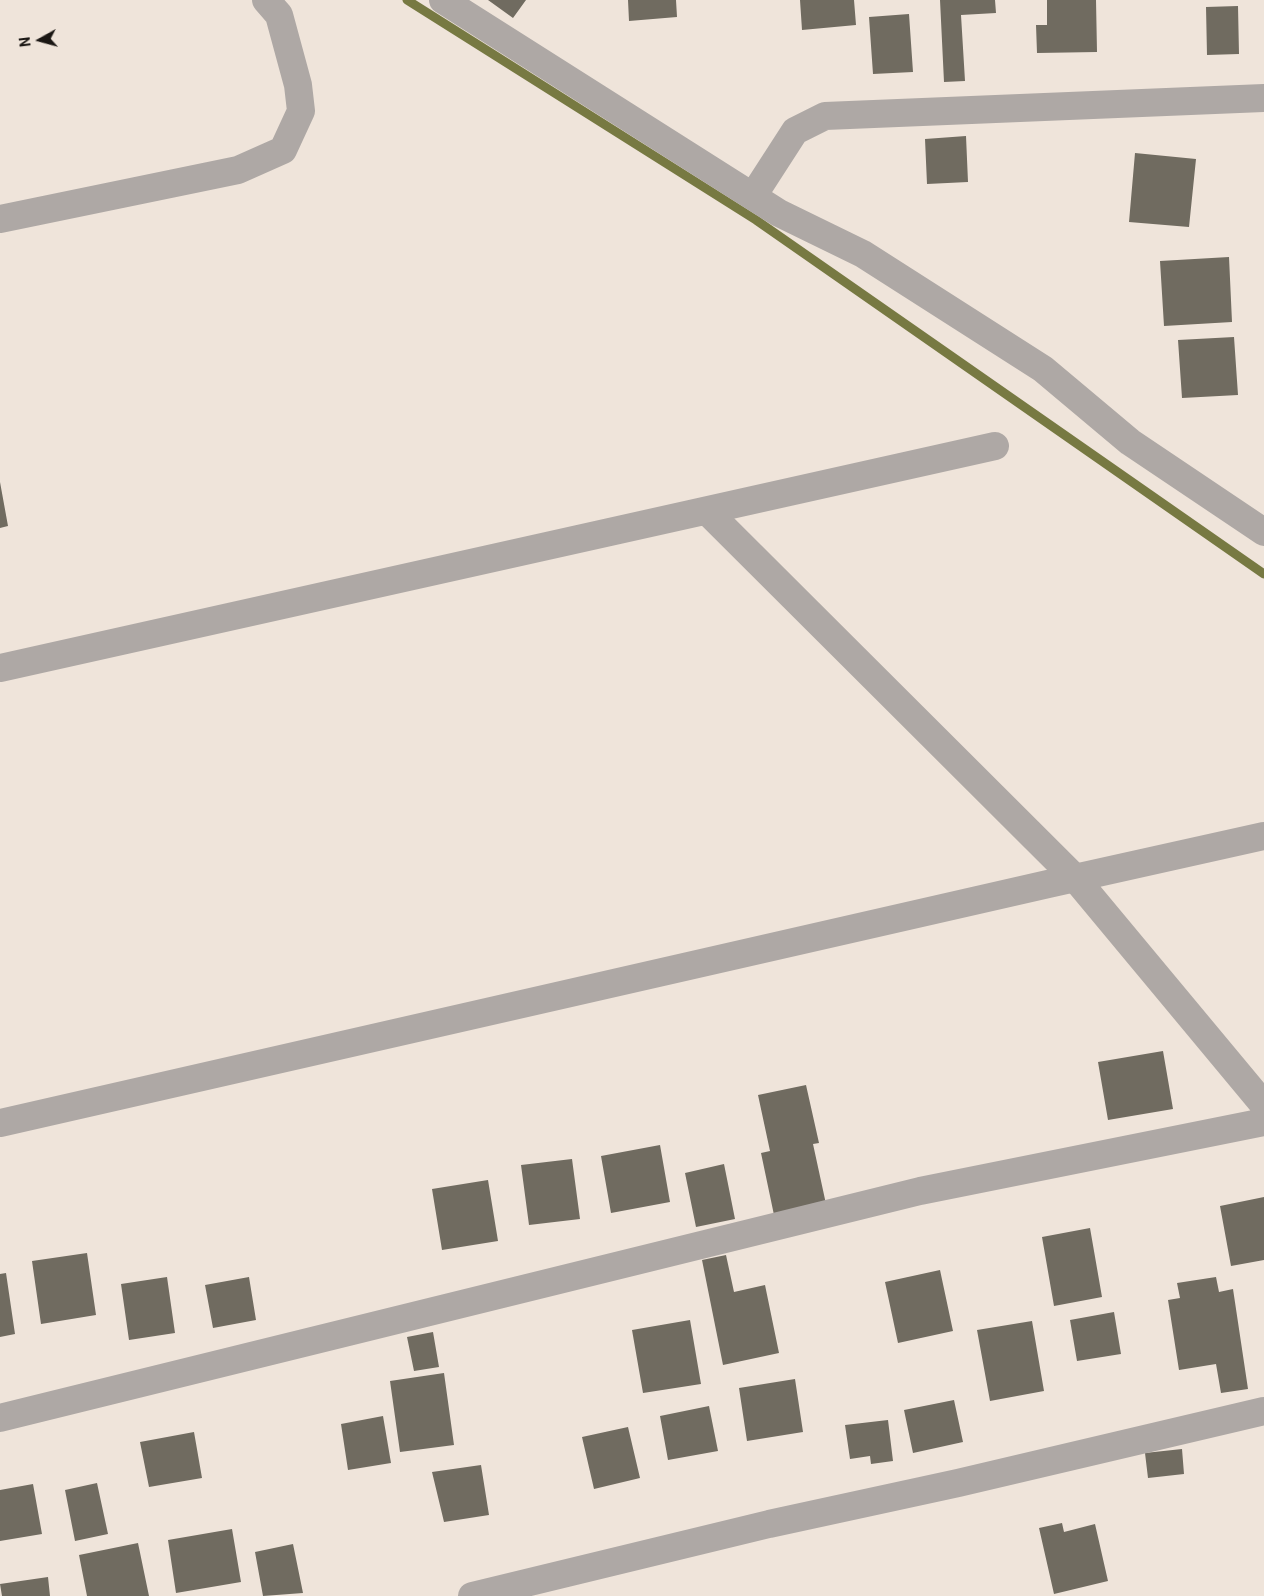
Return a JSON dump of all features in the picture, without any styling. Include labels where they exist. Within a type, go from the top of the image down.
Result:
[{"type":"street","points":[[0,219],[238,170],[283,150],[302,111],[298,84],[279,14],[266,0]]},
{"type":"street","points":[[443,0],[779,213],[863,254],[1042,370],[1130,442],[1264,532]]},
{"type":"street","points":[[753,196],[795,131],[825,116],[1264,98]]},
{"type":"street","points":[[0,668],[708,512],[995,446]]},
{"type":"street","points":[[708,512],[1076,879],[1264,1105]]},
{"type":"street","points":[[0,1123],[1028,888],[1076,879],[1264,836]]},
{"type":"street","points":[[0,1418],[920,1191],[1264,1122]]},
{"type":"street","points":[[472,1596],[769,1524],[958,1483],[1264,1411]]},
{"type":"building","points":[[488,0],[526,0],[513,18]]},
{"type":"building","points":[[628,0],[676,0],[677,17],[629,21]]},
{"type":"building","points":[[800,0],[854,0],[856,25],[802,30]]},
{"type":"building","points":[[940,0],[995,0],[996,13],[961,15],[965,81],[944,82]]},
{"type":"building","points":[[1047,0],[1096,0],[1097,52],[1037,53],[1036,25],[1047,25]]},
{"type":"building","points":[[1238,6],[1239,54],[1207,55],[1206,7]]},
{"type":"building","points":[[909,14],[913,72],[873,74],[869,17]]},
{"type":"building","points":[[966,136],[968,182],[927,184],[925,139]]},
{"type":"building","points":[[1135,153],[1196,159],[1189,227],[1129,222]]},
{"type":"building","points":[[1229,257],[1232,322],[1164,326],[1160,261]]},
{"type":"building","points":[[1234,337],[1238,395],[1182,398],[1178,340]]},
{"type":"building","points":[[0,482],[8,526],[0,528]]},
{"type":"building","points":[[1163,1051],[1173,1109],[1108,1120],[1098,1062]]},
{"type":"building","points":[[806,1085],[819,1143],[813,1144],[826,1204],[774,1215],[761,1153],[770,1151],[758,1095]]},
{"type":"building","points":[[660,1145],[670,1202],[611,1213],[601,1156]]},
{"type":"building","points":[[572,1159],[580,1219],[529,1225],[521,1165]]},
{"type":"building","points":[[724,1164],[735,1219],[696,1227],[685,1173]]},
{"type":"building","points":[[488,1180],[498,1241],[442,1250],[432,1189]]},
{"type":"building","points":[[1264,1197],[1264,1260],[1231,1266],[1220,1206]]},
{"type":"building","points":[[1090,1228],[1102,1297],[1054,1306],[1042,1237]]},
{"type":"building","points":[[87,1253],[96,1315],[41,1324],[32,1261]]},
{"type":"building","points":[[726,1255],[734,1292],[765,1285],[779,1353],[723,1365],[702,1260]]},
{"type":"building","points":[[940,1270],[953,1331],[898,1343],[885,1282]]},
{"type":"building","points":[[6,1273],[15,1334],[0,1337],[0,1274]]},
{"type":"building","points":[[167,1277],[175,1333],[129,1340],[121,1284]]},
{"type":"building","points":[[249,1277],[256,1320],[213,1328],[205,1285]]},
{"type":"building","points":[[1216,1277],[1219,1292],[1233,1289],[1248,1389],[1221,1393],[1216,1364],[1179,1370],[1168,1300],[1180,1298],[1177,1283]]},
{"type":"building","points":[[1114,1312],[1121,1354],[1077,1361],[1070,1320]]},
{"type":"building","points":[[690,1320],[701,1384],[643,1393],[632,1330]]},
{"type":"building","points":[[1032,1321],[1044,1391],[990,1401],[977,1330]]},
{"type":"building","points":[[433,1332],[439,1367],[414,1371],[407,1337]]},
{"type":"building","points":[[444,1373],[454,1445],[400,1452],[390,1381]]},
{"type":"building","points":[[795,1379],[803,1432],[747,1441],[739,1388]]},
{"type":"building","points":[[954,1400],[963,1442],[913,1453],[904,1410]]},
{"type":"building","points":[[709,1406],[718,1451],[668,1460],[660,1416]]},
{"type":"building","points":[[383,1416],[391,1463],[348,1470],[341,1424]]},
{"type":"building","points":[[888,1420],[893,1461],[871,1464],[870,1456],[850,1459],[845,1425]]},
{"type":"building","points":[[628,1427],[640,1478],[594,1489],[582,1437]]},
{"type":"building","points":[[194,1432],[202,1478],[149,1487],[140,1442]]},
{"type":"building","points":[[1182,1449],[1184,1474],[1148,1478],[1145,1453]]},
{"type":"building","points":[[481,1465],[489,1515],[444,1522],[432,1472]]},
{"type":"building","points":[[97,1483],[108,1534],[75,1541],[65,1490]]},
{"type":"building","points":[[33,1484],[42,1534],[0,1541],[0,1490]]},
{"type":"building","points":[[1062,1523],[1064,1532],[1095,1524],[1108,1581],[1054,1594],[1039,1528]]},
{"type":"building","points":[[232,1529],[241,1582],[176,1593],[168,1540]]},
{"type":"building","points":[[138,1543],[149,1596],[87,1596],[79,1555]]},
{"type":"building","points":[[293,1544],[303,1593],[263,1596],[255,1552]]},
{"type":"building","points":[[48,1577],[50,1596],[2,1596],[0,1584]]},
{"type":"waterway","points":[[407,0],[756,220],[1264,574]]}]
